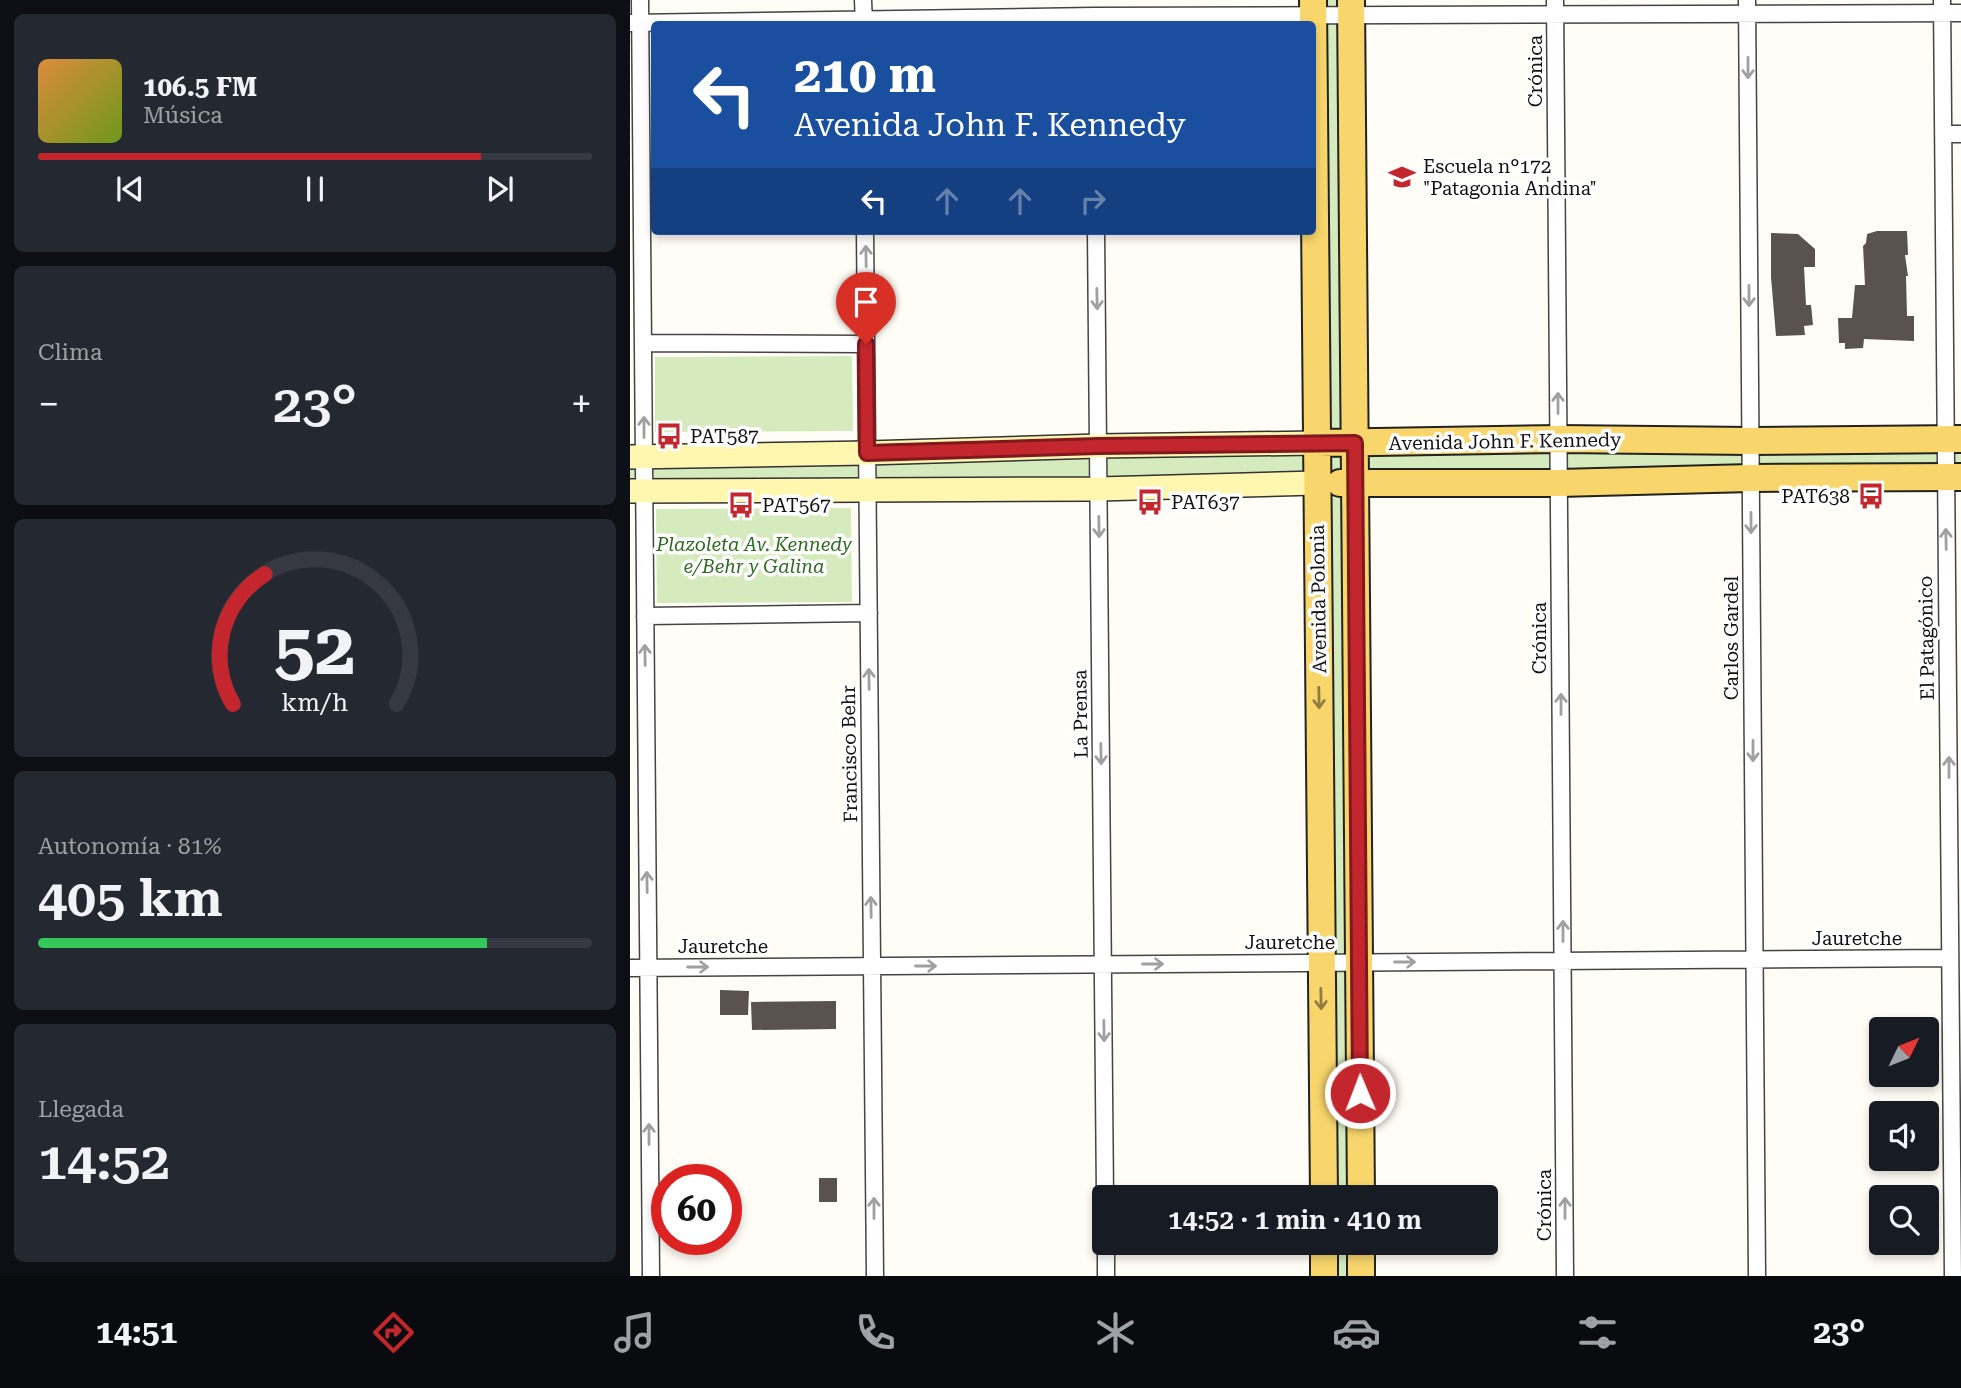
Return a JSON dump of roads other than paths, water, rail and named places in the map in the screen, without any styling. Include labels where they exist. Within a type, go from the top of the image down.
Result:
[{"type":"main road","name":"Avenida Polonia","points":[[1351,7],[1361,1185]]},
{"type":"main road","name":"Avenida Polonia","points":[[1315,235],[1324,1185]]},
{"type":"main road","name":"Avenida John F. Kennedy","points":[[637,458],[1098,446],[1559,439],[1953,439]]},
{"type":"main road","name":"Avenida John F. Kennedy","points":[[637,491],[1099,489],[1355,482],[1559,483],[1954,477]]},
{"type":"main road","points":[[1324,1255],[1324,1276]]},
{"type":"main road","points":[[1361,1255],[1361,1276]]},
{"type":"street","points":[[640,0],[635,23],[643,343],[637,491],[645,616],[650,1276]]},
{"type":"street","points":[[863,0],[863,21]]},
{"type":"street","points":[[892,21],[1351,7],[1942,6],[1961,13]]},
{"type":"street","name":"El Patagónico","points":[[1942,6],[1943,134],[1954,477],[1955,827],[1950,958],[1956,1036],[1957,1252],[1953,1276]]},
{"type":"street","name":"Crónica","points":[[1555,7],[1565,1276]]},
{"type":"street","name":"Carlos Gardel","points":[[1747,7],[1757,1276]]},
{"type":"street","points":[[1943,134],[1961,134]]},
{"type":"street","name":"Francisco Behr","points":[[865,235],[874,1276]]},
{"type":"street","name":"La Prensa","points":[[1096,235],[1105,1185]]},
{"type":"street","points":[[643,343],[866,344]]},
{"type":"street","points":[[645,616],[869,613]]},
{"type":"street","name":"Jauretche","points":[[630,968],[1950,958]]},
{"type":"street","points":[[1106,1255],[1106,1276]]},
{"type":"place","name":"Escuela n°172 \"Patagonia Andina\"","points":[[1402,177]]},
{"type":"place","name":"PAT587","points":[[669,436]]},
{"type":"place","name":"PAT638","points":[[1871,496]]},
{"type":"place","name":"PAT637","points":[[1150,502]]},
{"type":"place","name":"PAT567","points":[[741,505]]},
{"type":"park label","name":"Plazoleta Av. Kennedy e/Behr y Galina","points":[[754,555]]}]
